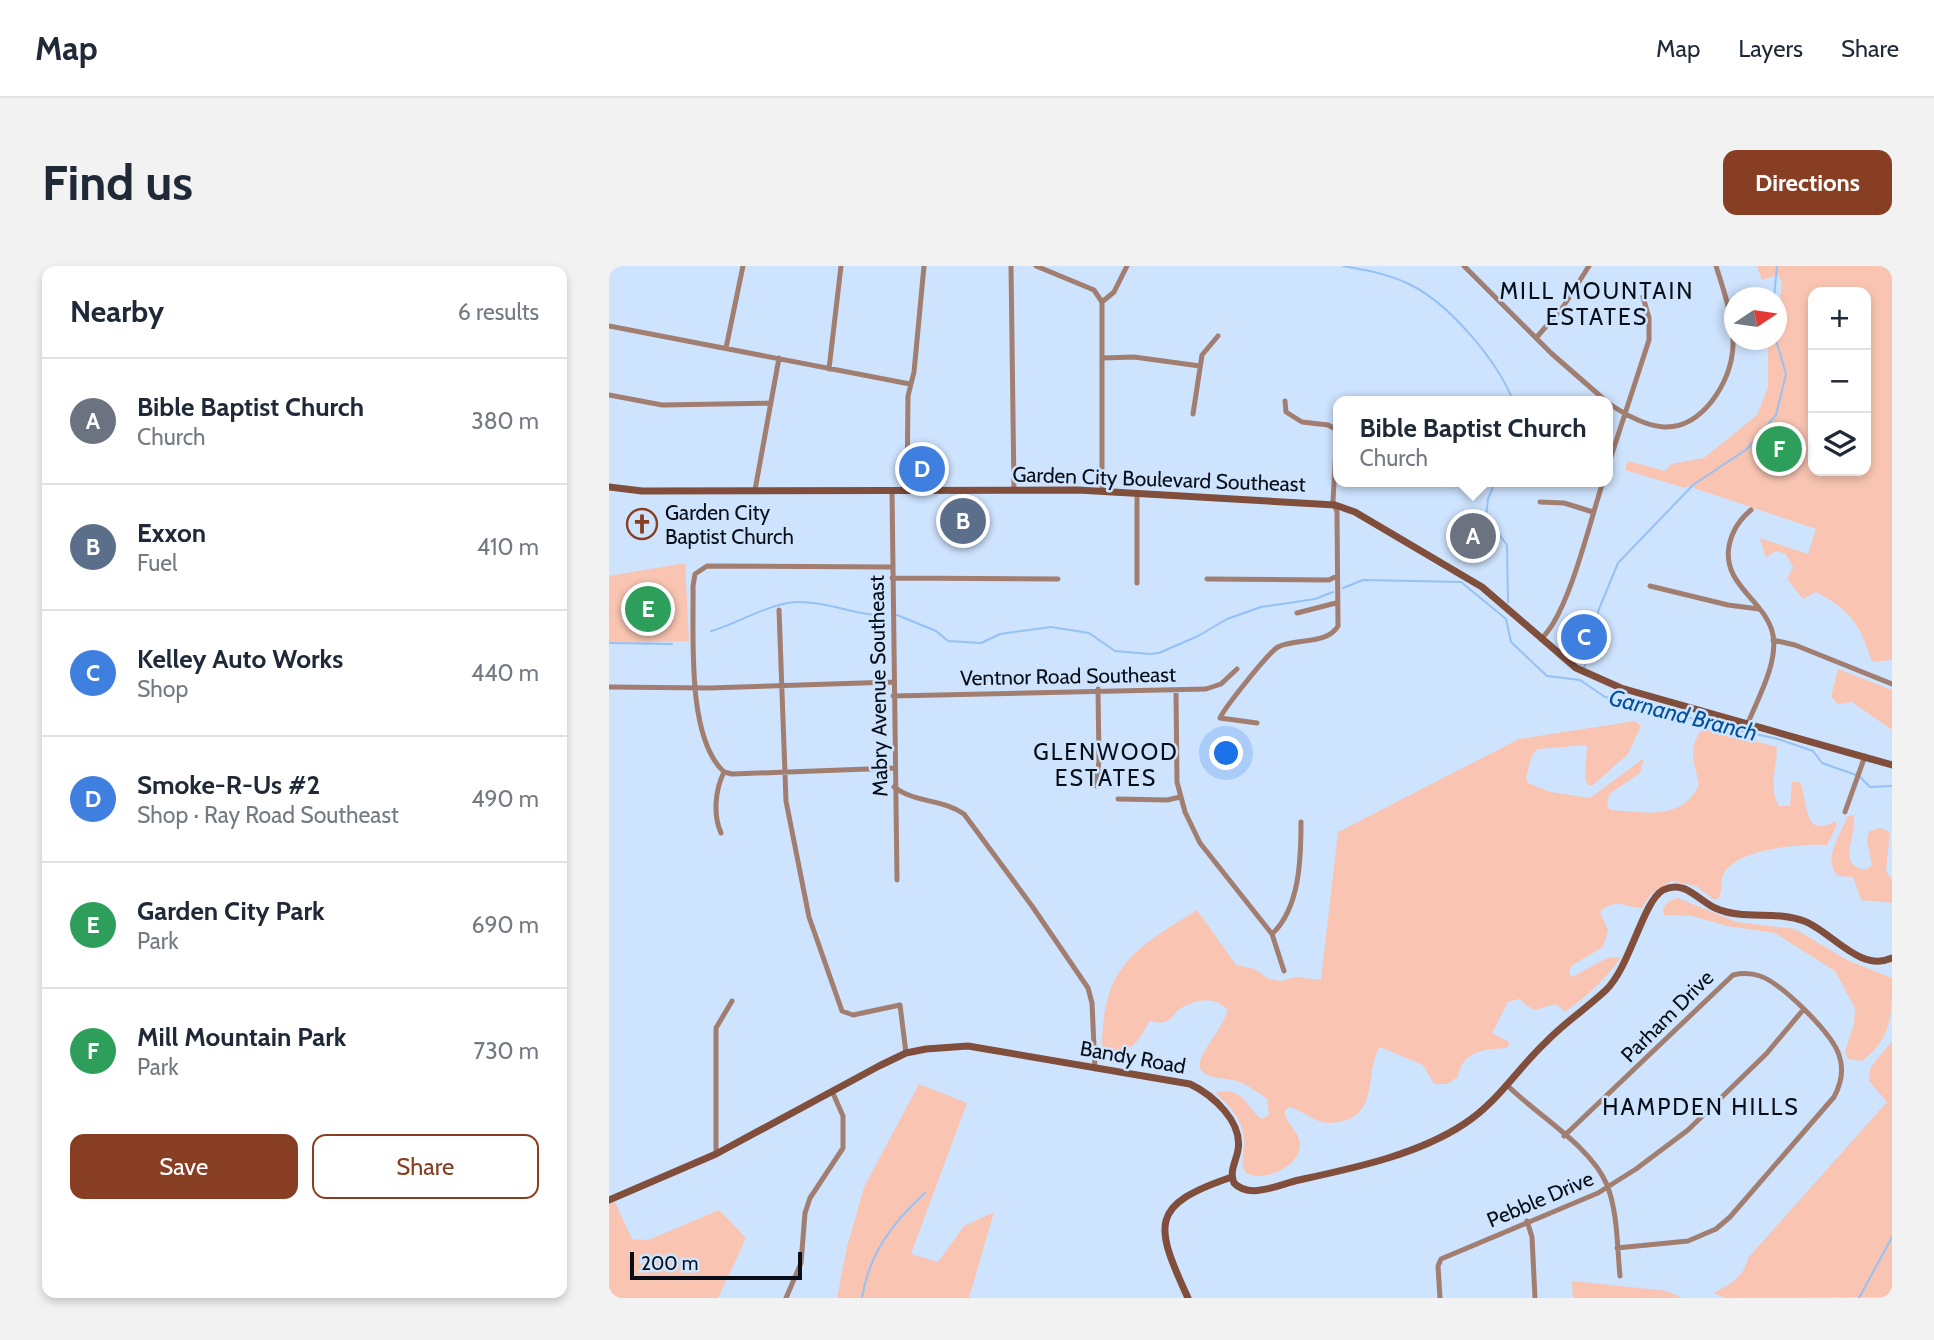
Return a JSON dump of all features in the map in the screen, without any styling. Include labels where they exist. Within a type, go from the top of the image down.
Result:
[{"type":"street","points":[[726,348],[743,266]]},
{"type":"street","points":[[829,369],[841,266]]},
{"type":"street","points":[[907,491],[910,384],[914,372],[924,266]]},
{"type":"street","points":[[1011,266],[1014,490]]},
{"type":"street","points":[[1036,266],[1094,290],[1102,302],[1102,490]]},
{"type":"street","points":[[1102,302],[1114,292],[1127,266]]},
{"type":"street","points":[[1464,266],[1536,338],[1600,396]]},
{"type":"street","points":[[1536,338],[1563,307],[1588,266]]},
{"type":"street","points":[[1613,406],[1657,427],[1673,428],[1695,419],[1715,396],[1727,374],[1733,337],[1716,266]]},
{"type":"street","points":[[1613,451],[1649,340],[1649,318],[1643,297]]},
{"type":"street","points":[[609,326],[910,384]]},
{"type":"street","points":[[1193,414],[1200,366],[1206,348],[1218,336]]},
{"type":"street","points":[[755,490],[779,358]]},
{"type":"street","points":[[1102,358],[1134,358],[1200,366]]},
{"type":"street","points":[[609,395],[662,405],[771,403]]},
{"type":"street","points":[[1285,401],[1286,412],[1295,419],[1333,429]]},
{"type":"street","name":"Garden City Boulevard Southeast","points":[[609,487],[642,491],[1102,490],[1335,505],[1355,512],[1471,579],[1576,668],[1598,679],[1892,765]]},
{"type":"street","points":[[1257,723],[1220,718],[1271,652],[1286,644],[1333,633],[1338,623],[1335,487]]},
{"type":"street","points":[[1541,639],[1551,629],[1561,607],[1601,487]]},
{"type":"street","name":"Mabry Avenue Southeast","points":[[892,490],[897,880]]},
{"type":"street","points":[[1137,493],[1137,583]]},
{"type":"street","points":[[1540,502],[1564,503],[1593,512]]},
{"type":"street","points":[[1748,723],[1772,656],[1773,640],[1769,622],[1735,580],[1728,559],[1732,534],[1751,510]]},
{"type":"street","points":[[892,567],[707,566],[695,574],[692,586],[697,688],[705,738],[712,756],[724,772],[732,774],[894,768]]},
{"type":"street","points":[[1207,579],[1329,580],[1337,576]]},
{"type":"street","points":[[892,578],[1058,579]]},
{"type":"street","points":[[1650,586],[1759,609]]},
{"type":"street","points":[[1297,613],[1336,604]]},
{"type":"street","points":[[779,610],[787,813],[809,917],[840,1006],[851,1015],[900,1005],[907,1053]]},
{"type":"street","points":[[1773,640],[1795,645],[1892,684]]},
{"type":"street","name":"Ventnor Road Southeast","points":[[893,696],[1098,689],[1176,690],[1214,687],[1230,678],[1237,669]]},
{"type":"street","points":[[609,687],[697,688],[893,682]]},
{"type":"street","points":[[1096,786],[1099,761],[1098,689]]},
{"type":"street","points":[[1176,690],[1176,757],[1180,797],[1200,843],[1272,934],[1284,971]]},
{"type":"street","points":[[1845,813],[1865,756]]},
{"type":"street","points":[[721,834],[716,815],[719,784],[724,772]]},
{"type":"street","points":[[894,788],[907,795],[952,806],[964,814],[1032,905],[1091,995],[1095,1069]]},
{"type":"street","points":[[1118,799],[1167,800],[1180,797]]},
{"type":"street","points":[[1272,934],[1287,916],[1293,901],[1301,822]]},
{"type":"street","points":[[1188,1298],[1168,1252],[1165,1233],[1174,1205],[1186,1194],[1232,1177],[1241,1189],[1261,1190],[1344,1170],[1418,1146],[1463,1125],[1488,1107],[1545,1042],[1618,976],[1654,898],[1664,890],[1681,888],[1724,912],[1803,920],[1870,961],[1892,958]]},
{"type":"street","name":"Parham Drive","points":[[1564,1136],[1733,975],[1749,973],[1763,977],[1824,1029],[1839,1055],[1840,1080],[1831,1102],[1730,1217],[1716,1229],[1688,1241],[1617,1248]]},
{"type":"street","points":[[716,1154],[716,1028],[732,1001]]},
{"type":"street","name":"Pebble Drive","points":[[1440,1298],[1438,1266],[1445,1256],[1608,1188],[1688,1130],[1767,1053],[1803,1010]]},
{"type":"street","name":"Bandy Road","points":[[609,1200],[716,1154],[907,1053],[968,1046],[1184,1082],[1202,1091],[1221,1108],[1237,1134],[1238,1149],[1232,1177]]},
{"type":"street","points":[[1508,1086],[1597,1166],[1608,1188],[1620,1276]]},
{"type":"street","points":[[786,1298],[800,1263],[805,1213],[810,1198],[843,1148],[843,1116],[832,1091]]},
{"type":"street","points":[[1527,1221],[1532,1237],[1535,1298]]},
{"type":"shaded area","points":[[1757,266],[1892,266],[1892,660],[1872,662],[1853,620],[1828,599],[1816,592],[1803,599],[1787,579],[1793,567],[1786,554],[1775,551],[1766,558],[1760,538],[1808,554],[1816,529],[1688,486],[1685,488],[1625,470],[1628,461],[1665,471],[1671,464],[1704,458],[1757,415],[1768,388],[1768,350],[1787,350],[1787,287],[1781,287],[1782,281],[1778,275],[1762,280]]},
{"type":"shaded area","points":[[685,563],[689,641],[609,643],[609,576]]},
{"type":"shaded area","points":[[1838,669],[1892,690],[1892,730],[1852,702],[1838,704],[1831,697]]},
{"type":"shaded area","points":[[1635,721],[1641,726],[1628,754],[1593,785],[1588,785],[1585,778],[1587,745],[1538,749],[1532,755],[1526,778],[1528,783],[1550,792],[1590,798],[1644,758],[1640,773],[1609,794],[1607,804],[1610,810],[1662,812],[1673,809],[1692,796],[1699,785],[1693,749],[1703,728],[1777,747],[1774,792],[1779,806],[1790,806],[1792,782],[1800,782],[1812,822],[1817,826],[1825,826],[1835,821],[1837,825],[1827,845],[1771,849],[1743,858],[1724,873],[1718,899],[1713,899],[1696,886],[1671,881],[1651,894],[1642,908],[1611,905],[1600,912],[1608,930],[1603,947],[1571,966],[1569,973],[1572,977],[1607,958],[1621,957],[1602,980],[1573,1006],[1565,1012],[1556,1004],[1533,1009],[1519,999],[1508,1002],[1492,1033],[1509,1042],[1508,1048],[1483,1050],[1470,1056],[1460,1068],[1458,1077],[1447,1084],[1434,1084],[1423,1065],[1380,1047],[1375,1058],[1368,1094],[1358,1114],[1347,1120],[1326,1123],[1290,1107],[1285,1110],[1285,1115],[1299,1139],[1299,1152],[1287,1166],[1270,1174],[1260,1176],[1245,1172],[1241,1125],[1233,1111],[1215,1093],[1224,1091],[1237,1094],[1261,1119],[1269,1115],[1267,1099],[1242,1083],[1208,1075],[1200,1068],[1203,1054],[1228,1010],[1223,1005],[1204,1000],[1178,1010],[1167,1021],[1150,1021],[1135,1044],[1125,1050],[1109,1053],[1102,1045],[1104,1018],[1116,977],[1140,949],[1197,910],[1236,965],[1255,969],[1269,979],[1280,981],[1297,977],[1321,980],[1338,832],[1519,739]]},
{"type":"shaded area","points":[[1853,815],[1849,856],[1857,867],[1866,870],[1872,865],[1867,841],[1869,831],[1881,828],[1890,832],[1886,871],[1892,880],[1892,903],[1861,900],[1853,877],[1838,876],[1834,869],[1834,847],[1848,816]]},
{"type":"shaded area","points":[[1678,898],[1736,922],[1795,929],[1847,960],[1892,978],[1892,1003],[1888,1025],[1879,1044],[1862,1061],[1848,1059],[1845,1051],[1854,1024],[1855,1008],[1835,971],[1775,933],[1727,926],[1692,916],[1664,915],[1663,908],[1669,901]]},
{"type":"shaded area","points":[[1892,1041],[1892,1288],[1889,1297],[1725,1298],[1713,1293],[1740,1275],[1748,1258],[1887,1102],[1869,1081],[1870,1068]]},
{"type":"shaded area","points":[[919,1084],[967,1103],[911,1254],[938,1262],[964,1226],[994,1212],[969,1298],[837,1298],[847,1247],[864,1187]]},
{"type":"shaded area","points":[[615,1202],[632,1239],[648,1240],[719,1210],[746,1238],[718,1298],[609,1298],[609,1204]]},
{"type":"shaded area","points":[[1572,1281],[1667,1291],[1682,1298],[1573,1298]]},
{"type":"waterway","points":[[1343,266],[1403,281],[1426,294],[1471,335],[1496,369],[1511,396]]},
{"type":"waterway","points":[[1775,287],[1777,266]]},
{"type":"waterway","points":[[1584,668],[1599,609],[1618,563],[1693,485],[1747,449],[1776,415],[1786,374],[1779,350]]},
{"type":"waterway","points":[[1493,487],[1488,499],[1486,517],[1507,545],[1508,602]]},
{"type":"waterway","name":"Garnand Branch","points":[[1343,588],[1363,580],[1461,582],[1506,619],[1511,642],[1547,676],[1580,680],[1605,697],[1662,707],[1701,722],[1778,739],[1813,751],[1822,763],[1859,776],[1870,787],[1892,786]]},
{"type":"waterway","name":"Garnand Branch","points":[[897,615],[936,631],[948,641],[981,643],[1000,634],[1051,627],[1089,633],[1115,651],[1150,654],[1159,653],[1198,636],[1227,619],[1261,607],[1315,599],[1333,592]]},
{"type":"waterway","name":"Garnand Branch","points":[[711,631],[766,609],[799,602],[886,616]]},
{"type":"waterway","name":"Garnand Branch","points":[[609,643],[672,644]]},
{"type":"waterway","points":[[862,1298],[876,1253],[892,1228],[925,1193]]},
{"type":"waterway","points":[[1859,1298],[1892,1237]]},
{"type":"place","name":"Mill Mountain Park","points":[[1779,449]]},
{"type":"place","name":"Smoke-R-Us #2","points":[[922,469]]},
{"type":"place","name":"Exxon","points":[[963,521]]},
{"type":"place","name":"Garden City Baptist Church","points":[[642,524]]},
{"type":"place","name":"Bible Baptist Church","points":[[1473,536]]},
{"type":"place","name":"Garden City Park","points":[[648,609]]},
{"type":"place","name":"Kelley Auto Works","points":[[1584,637]]},
{"type":"district","name":"MILL MOUNTAIN ESTATES","points":[[1597,304]]},
{"type":"district","name":"GLENWOOD ESTATES","points":[[1106,765]]},
{"type":"district","name":"HAMPDEN HILLS","points":[[1701,1107]]}]
